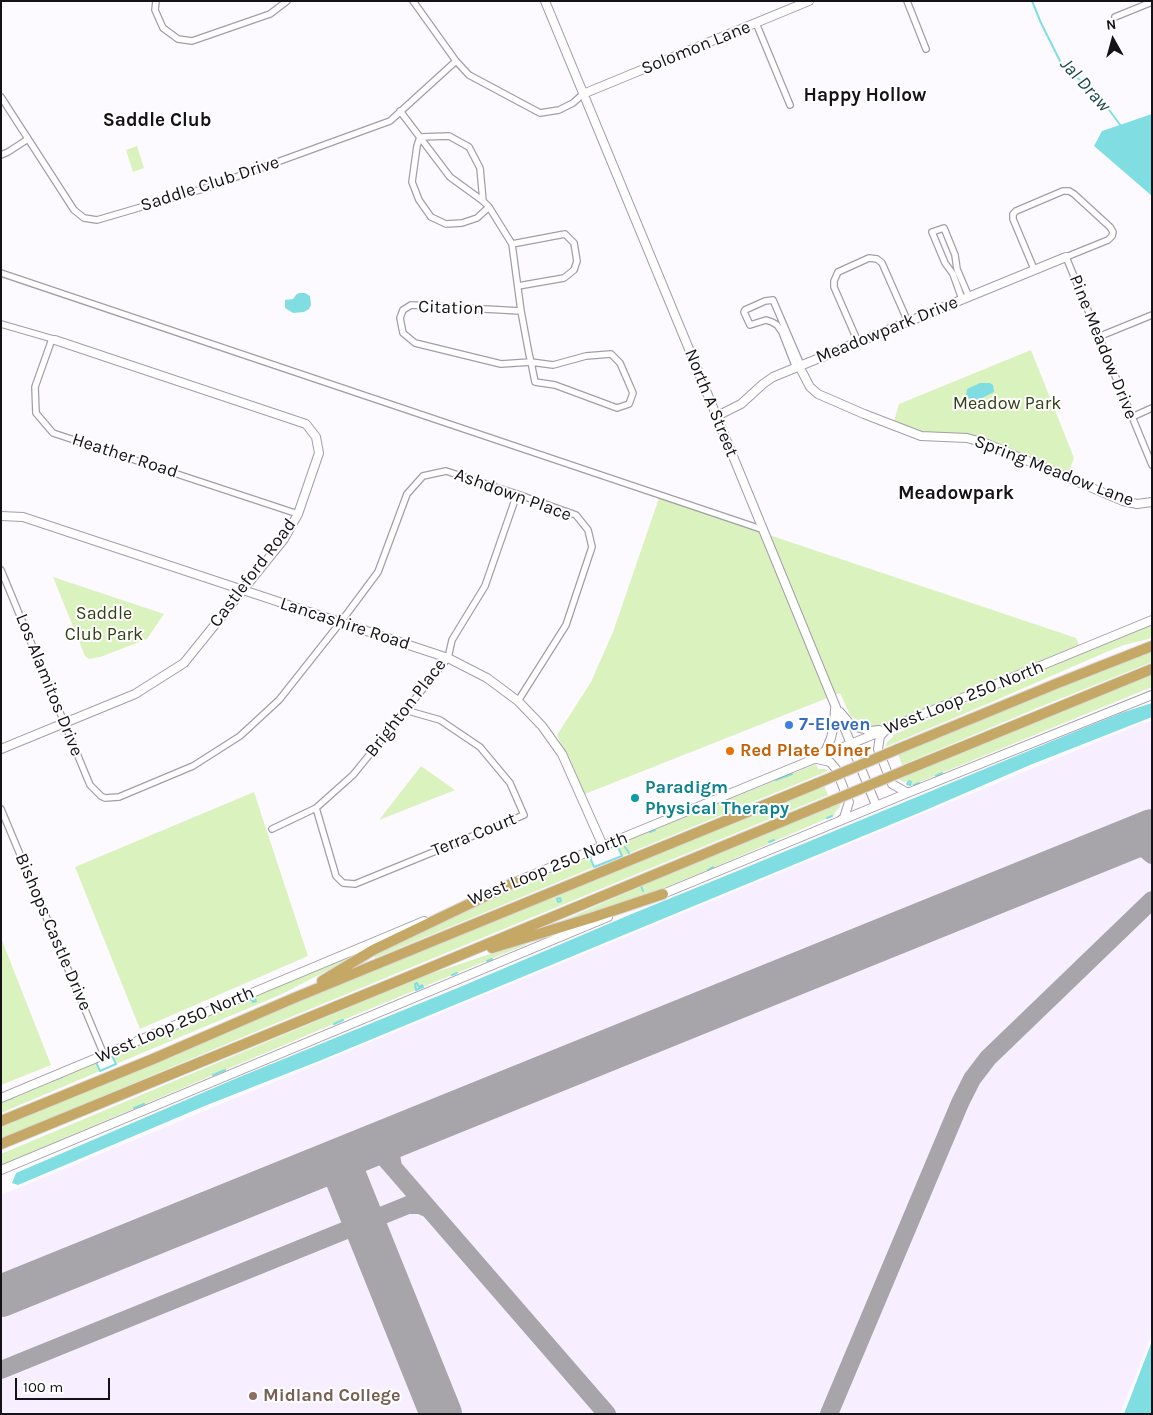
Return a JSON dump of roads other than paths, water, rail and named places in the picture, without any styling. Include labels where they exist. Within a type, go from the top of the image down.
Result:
[{"type":"highway","points":[[1,1121],[153,1060],[294,998],[1152,646]]},
{"type":"highway","points":[[1,1144],[1152,669]]},
{"type":"highway","points":[[294,998],[373,950],[515,882]]},
{"type":"highway","points":[[415,974],[663,894]]},
{"type":"main road","name":"North A Street","points":[[545,1],[876,805]]},
{"type":"main road","name":"Solomon Lane","points":[[583,94],[809,1]]},
{"type":"main road","name":"Meadowpark Drive","points":[[717,416],[741,404],[773,377],[1066,257]]},
{"type":"main road","name":"Castleford Road","points":[[1,749],[135,694],[184,663],[284,539],[298,514],[319,453],[316,438],[306,424],[54,339]]},
{"type":"main road","name":"Spring Meadow Lane","points":[[799,366],[810,387],[818,394],[866,415],[921,436],[970,438],[1123,501],[1137,504],[1152,502]]},
{"type":"main road","name":"Lancashire Road","points":[[1,516],[23,517],[448,658],[487,678],[518,701],[542,726],[562,754],[603,846]]},
{"type":"main road","name":"West Loop 250 North","points":[[1,1098],[515,882],[1152,620]]},
{"type":"main road","points":[[1,1170],[876,805],[1152,695]]},
{"type":"main road","points":[[835,706],[851,724],[872,731],[886,730]]},
{"type":"main road","points":[[816,759],[826,750],[831,738],[835,706]]},
{"type":"main road","points":[[886,730],[880,736],[878,749],[892,784],[906,792],[910,792]]},
{"type":"main road","points":[[816,759],[830,762],[836,769],[849,802],[844,818],[841,820]]},
{"type":"street","points":[[156,1],[155,10],[163,28],[178,39],[192,41],[270,14],[287,1]]},
{"type":"street","points":[[413,1],[456,61],[469,75],[540,112],[559,110],[573,103],[583,94]]},
{"type":"street","points":[[907,1],[926,49]]},
{"type":"street","points":[[1115,17],[1152,2]]},
{"type":"street","points":[[756,23],[790,105]]},
{"type":"street","name":"Saddle Club Drive","points":[[1,97],[74,210],[84,218],[97,220],[202,189],[390,121],[456,61]]},
{"type":"street","points":[[400,112],[450,177],[483,201],[489,208],[512,244],[521,311],[531,362],[535,382],[556,385],[617,408],[629,404],[633,393],[620,363],[611,354],[586,356],[553,365],[531,362]]},
{"type":"street","points":[[420,137],[449,136],[469,147],[480,168],[483,201]]},
{"type":"street","points":[[420,137],[412,182],[419,200],[431,217],[446,224],[462,223],[477,218],[489,208]]},
{"type":"street","points":[[1,155],[28,140]]},
{"type":"street","points":[[1034,269],[1013,219],[1013,214],[1063,191],[1074,194],[1113,232],[1108,240],[1066,257]]},
{"type":"street","points":[[944,228],[956,255],[957,267],[966,298],[944,263],[932,232],[944,228]]},
{"type":"street","points":[[512,244],[564,234],[574,243],[577,261],[574,270],[564,278],[518,286]]},
{"type":"street","name":"Pine Meadow Drive","points":[[1066,257],[1152,466]]},
{"type":"street","points":[[858,342],[834,287],[834,281],[838,272],[869,258],[882,262],[908,322]]},
{"type":"street","points":[[950,270],[957,267]]},
{"type":"street","points":[[1,273],[764,530]]},
{"type":"street","points":[[780,323],[766,320],[750,325],[744,311],[772,300],[780,323],[782,332],[799,366]]},
{"type":"street","name":"Citation","points":[[521,311],[411,305],[403,310],[400,318],[403,333],[415,343],[501,364],[531,362]]},
{"type":"street","points":[[1098,336],[1152,315]]},
{"type":"street","name":"Castleford Road","points":[[1,324],[54,339]]},
{"type":"street","name":"Heather Road","points":[[54,339],[35,387],[36,413],[53,433],[298,514]]},
{"type":"street","points":[[1132,417],[1152,408]]},
{"type":"street","name":"Ashdown Place","points":[[340,623],[378,572],[408,494],[422,476],[446,471],[576,515],[588,530],[592,547],[566,625],[518,701]]},
{"type":"street","name":"Brighton Place","points":[[272,829],[316,808],[353,775],[448,658],[452,640],[486,586],[517,494]]},
{"type":"street","name":"Los Alamitos Drive","points":[[1,570],[90,784],[105,798],[119,797],[193,766],[240,736],[279,700],[340,623]]},
{"type":"street","name":"Terra Court","points":[[316,808],[336,876],[343,883],[355,884],[524,814],[510,783],[480,747],[440,720],[405,710]]},
{"type":"street","name":"Bishops Castle Drive","points":[[1,809],[104,1055]]},
{"type":"water","points":[[1152,114],[1152,196],[1094,146],[1102,131]]},
{"type":"water","points":[[299,293],[305,293],[310,296],[311,305],[304,312],[293,313],[285,308],[285,300],[293,299]]},
{"type":"water","points":[[980,383],[990,383],[993,385],[994,392],[972,403],[966,395],[967,389]]},
{"type":"water","points":[[1152,703],[1152,717],[1030,765],[926,810],[319,1061],[207,1105],[18,1185],[12,1183],[16,1173],[237,1078],[1079,730]]},
{"type":"water","points":[[1152,1341],[1152,1414],[1124,1414]]},
{"type":"waterway","name":"Jal Draw","points":[[1032,1],[1061,63],[1101,99],[1121,126]]},
{"type":"waterway","points":[[936,776],[942,773]]},
{"type":"waterway","points":[[776,780],[792,774]]},
{"type":"waterway","points":[[909,781],[911,782],[910,785],[907,784],[909,781]]},
{"type":"waterway","points":[[914,785],[919,783]]},
{"type":"waterway","points":[[695,814],[711,807]]},
{"type":"waterway","points":[[827,818],[832,816]]},
{"type":"waterway","points":[[650,832],[655,830]]},
{"type":"waterway","points":[[769,842],[774,840]]},
{"type":"waterway","points":[[617,845],[622,856],[594,867],[590,857],[617,845]]},
{"type":"waterway","points":[[625,847],[629,853]]},
{"type":"waterway","points":[[708,870],[713,867]]},
{"type":"waterway","points":[[541,877],[546,875]]},
{"type":"waterway","points":[[641,886],[643,891]]},
{"type":"waterway","points":[[560,898],[561,901],[558,902],[557,899],[560,898]]},
{"type":"waterway","points":[[487,961],[492,959]]},
{"type":"waterway","points":[[452,975],[457,973]]},
{"type":"waterway","points":[[417,983],[419,987],[422,985],[423,987],[416,990],[415,984],[417,983]]},
{"type":"waterway","points":[[254,995],[256,1001],[253,1002],[249,998],[254,995]]},
{"type":"waterway","points":[[334,1024],[343,1020]]},
{"type":"waterway","points":[[112,1056],[116,1064],[100,1071],[96,1062],[112,1056]]},
{"type":"waterway","points":[[213,1075],[225,1070]]},
{"type":"waterway","points":[[51,1081],[62,1077]]},
{"type":"waterway","points":[[1,1102],[12,1098]]},
{"type":"waterway","points":[[134,1108],[144,1104]]},
{"type":"place","name":"7-Eleven","points":[[789,725]]},
{"type":"place","name":"Red Plate Diner","points":[[730,751]]},
{"type":"place","name":"Paradigm Physical Therapy","points":[[635,798]]},
{"type":"place","name":"Midland College","points":[[253,1396]]},
{"type":"district","name":"Happy Hollow","points":[[865,96]]},
{"type":"district","name":"Saddle Club","points":[[157,121]]},
{"type":"district","name":"Meadowpark","points":[[956,494]]},
{"type":"park label","name":"Meadow Park","points":[[1007,404]]},
{"type":"park label","name":"Saddle Club Park","points":[[104,624]]}]
